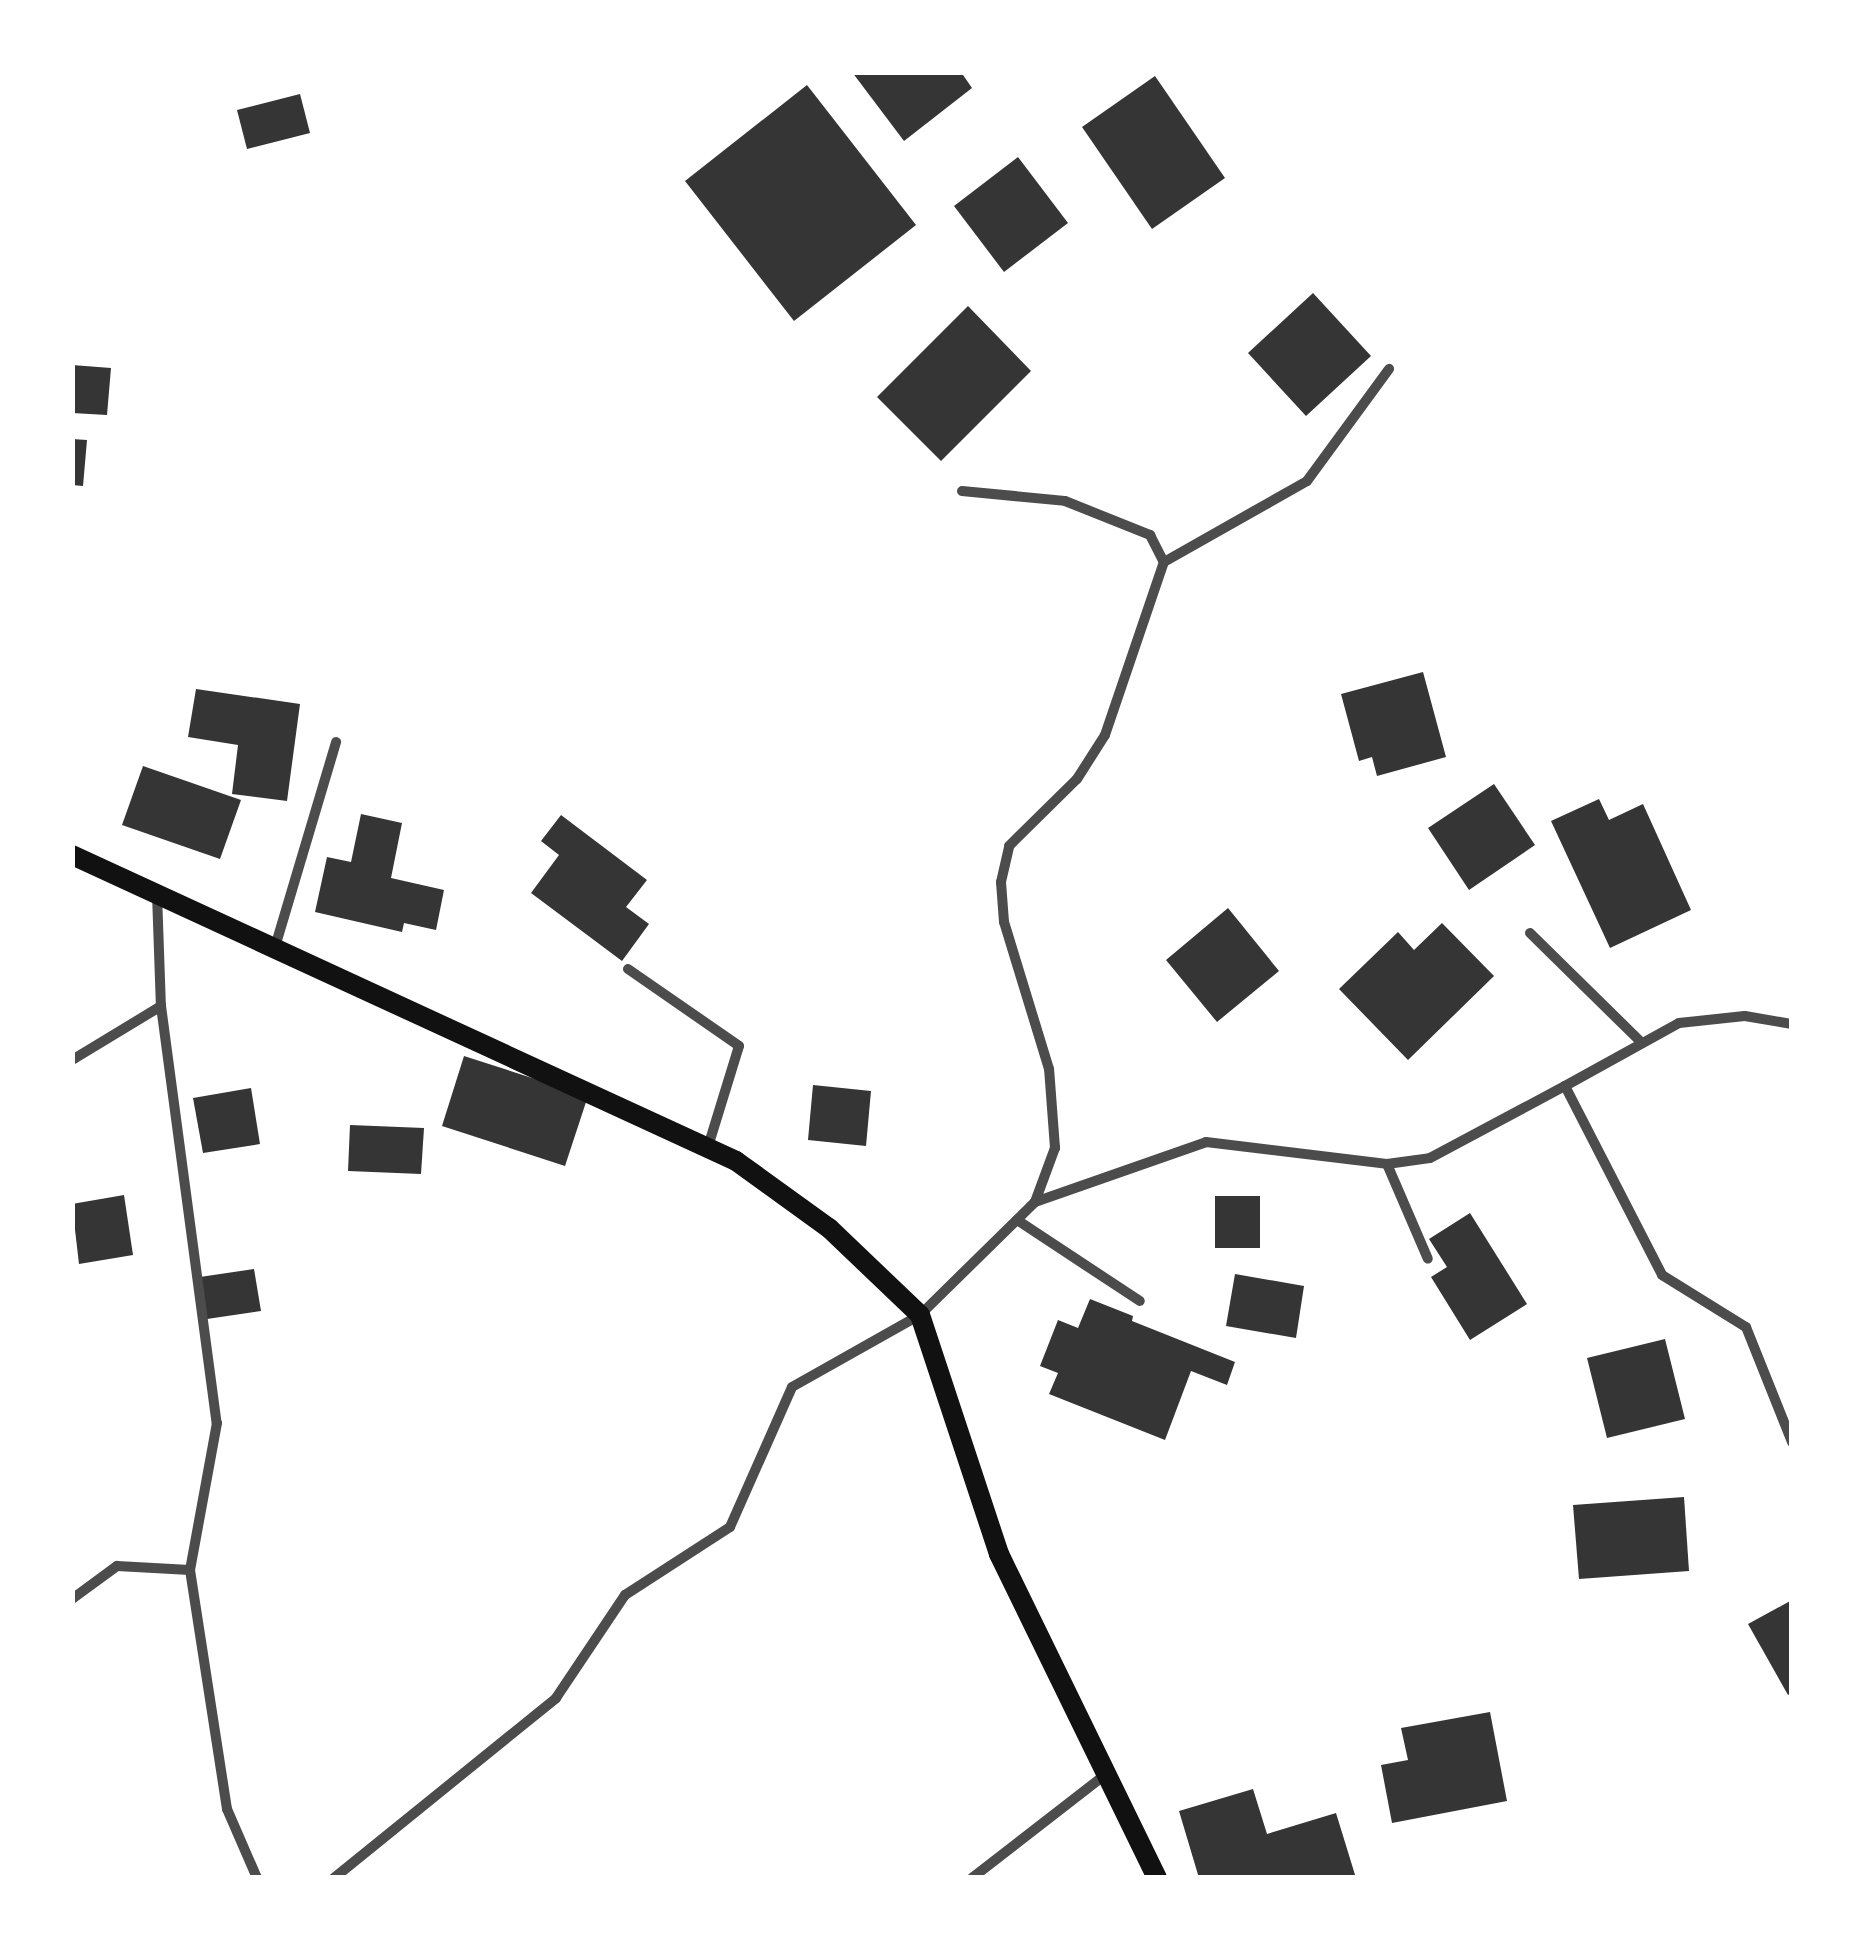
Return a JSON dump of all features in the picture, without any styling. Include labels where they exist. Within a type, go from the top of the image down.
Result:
[{"type":"main road","points":[[72,855],[736,1160],[829,1228],[920,1314],[999,1554],[1157,1878]]},
{"type":"street","points":[[334,1878],[556,1698],[625,1595],[730,1527],[792,1387],[920,1314],[1035,1202],[1055,1148],[1049,1069],[1004,922],[1001,882],[1008,846],[1077,779],[1105,735],[1164,562],[1306,481],[1390,369]]},
{"type":"street","points":[[962,491],[1065,501],[1150,535],[1164,562]]},
{"type":"street","points":[[275,947],[336,742]]},
{"type":"street","points":[[157,892],[161,1006],[217,1424],[190,1570],[227,1810],[257,1878]]},
{"type":"street","points":[[1530,932],[1642,1043]]},
{"type":"street","points":[[628,968],[739,1046],[708,1147]]},
{"type":"street","points":[[72,1060],[161,1006]]},
{"type":"street","points":[[1035,1202],[1206,1142],[1387,1164],[1430,1158],[1679,1023],[1745,1016],[1792,1024]]},
{"type":"street","points":[[1565,1086],[1662,1274],[1746,1327],[1792,1442]]},
{"type":"street","points":[[1387,1164],[1428,1259]]},
{"type":"street","points":[[1017,1220],[1140,1301]]},
{"type":"street","points":[[72,1599],[117,1566],[190,1570]]},
{"type":"street","points":[[972,1878],[1106,1774]]},
{"type":"building","points":[[852,72],[961,72],[972,88],[904,141]]},
{"type":"building","points":[[1155,76],[1225,178],[1152,229],[1082,127]]},
{"type":"building","points":[[807,85],[916,225],[794,321],[685,181]]},
{"type":"building","points":[[300,94],[310,133],[247,149],[237,110]]},
{"type":"building","points":[[1018,157],[1068,223],[1004,272],[954,206]]},
{"type":"building","points":[[1313,293],[1371,356],[1306,416],[1248,353]]},
{"type":"building","points":[[968,306],[1031,371],[941,461],[877,397]]},
{"type":"building","points":[[72,365],[111,368],[107,415],[72,413]]},
{"type":"building","points":[[72,439],[87,440],[83,486],[72,485]]},
{"type":"building","points":[[1423,672],[1446,757],[1377,776],[1372,757],[1359,761],[1341,694]]},
{"type":"building","points":[[196,689],[300,704],[287,801],[232,794],[238,745],[188,737]]},
{"type":"building","points":[[143,766],[241,800],[220,859],[122,825]]},
{"type":"building","points":[[1494,784],[1535,845],[1469,890],[1428,828]]},
{"type":"building","points":[[1599,799],[1609,820],[1643,804],[1691,910],[1610,948],[1551,821]]},
{"type":"building","points":[[361,814],[402,823],[391,878],[444,890],[436,930],[404,923],[402,932],[315,912],[327,857],[351,862]]},
{"type":"building","points":[[561,815],[647,880],[626,907],[649,924],[622,961],[531,893],[559,855],[541,841]]},
{"type":"building","points":[[1228,908],[1279,971],[1217,1022],[1166,960]]},
{"type":"building","points":[[1442,923],[1494,976],[1408,1060],[1339,989],[1398,932],[1414,950]]},
{"type":"building","points":[[464,1056],[588,1096],[565,1166],[442,1126]]},
{"type":"building","points":[[813,1085],[871,1091],[866,1146],[808,1140]]},
{"type":"building","points":[[251,1088],[260,1144],[203,1153],[193,1098]]},
{"type":"building","points":[[350,1125],[424,1128],[421,1174],[348,1171]]},
{"type":"building","points":[[124,1195],[133,1255],[79,1264],[72,1204]]},
{"type":"building","points":[[1215,1196],[1260,1196],[1260,1248],[1215,1248]]},
{"type":"building","points":[[1470,1213],[1527,1304],[1470,1340],[1431,1277],[1447,1267],[1429,1239]]},
{"type":"building","points":[[254,1269],[261,1311],[207,1319],[200,1277]]},
{"type":"building","points":[[1235,1274],[1304,1286],[1296,1338],[1226,1326]]},
{"type":"building","points":[[1090,1299],[1133,1316],[1132,1321],[1235,1362],[1227,1385],[1191,1371],[1165,1440],[1049,1394],[1058,1373],[1040,1366],[1058,1320],[1078,1328]]},
{"type":"building","points":[[1665,1339],[1685,1419],[1607,1438],[1587,1358]]},
{"type":"building","points":[[1684,1497],[1689,1571],[1579,1579],[1573,1505]]},
{"type":"building","points":[[1792,1600],[1792,1693],[1788,1695],[1748,1624]]},
{"type":"building","points":[[1490,1712],[1507,1801],[1392,1823],[1381,1765],[1408,1760],[1401,1728]]},
{"type":"building","points":[[1253,1789],[1267,1834],[1336,1813],[1356,1878],[1199,1878],[1179,1811]]}]
